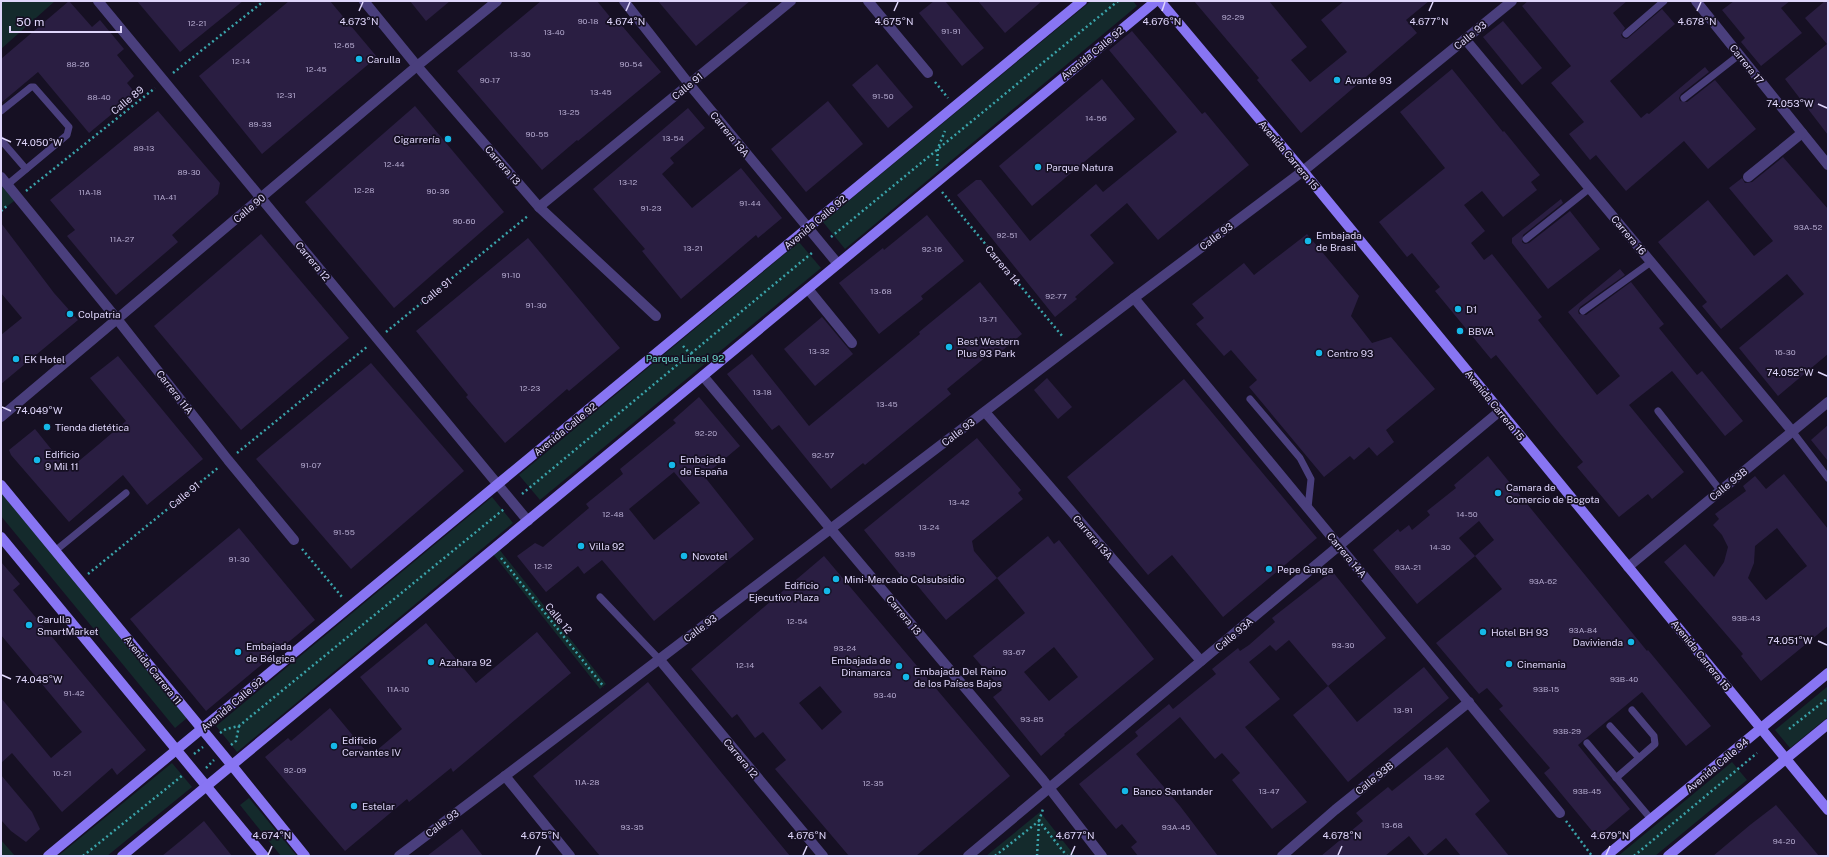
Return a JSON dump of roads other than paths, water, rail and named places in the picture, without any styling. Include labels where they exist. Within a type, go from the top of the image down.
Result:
[{"type":"main road","name":"Avenida Calle 92","points":[[48,856],[1082,1]]},
{"type":"main road","name":"Avenida Calle 92","points":[[122,856],[494,550],[1156,1]]},
{"type":"main road","name":"Avenida Carrera 15","points":[[1160,1],[1303,171],[1828,810]]},
{"type":"main road","name":"Avenida Carrera 11","points":[[1,485],[304,856]]},
{"type":"main road","points":[[1,537],[264,856]]},
{"type":"main road","name":"Avenida Calle 94","points":[[1606,856],[1828,673]]},
{"type":"main road","points":[[1668,856],[1828,724]]},
{"type":"street","name":"Carrera 12","points":[[98,1],[528,521]]},
{"type":"street","name":"Carrera 13","points":[[364,1],[417,66],[539,207],[656,316]]},
{"type":"street","name":"Calle 90","points":[[1,417],[417,66],[497,1]]},
{"type":"street","name":"Carrera 13A","points":[[624,1],[689,84],[838,264]]},
{"type":"street","name":"Calle 91","points":[[539,207],[791,1]]},
{"type":"street","points":[[868,1],[928,73]]},
{"type":"street","name":"Calle 93","points":[[399,856],[1303,171],[1512,1]]},
{"type":"street","name":"Carrera 17","points":[[1696,1],[1828,165]]},
{"type":"street","name":"Carrera 16","points":[[1466,39],[1792,431]]},
{"type":"street","points":[[1748,177],[1802,133]]},
{"type":"street","name":"Carrera 11A","points":[[4,181],[294,540]]},
{"type":"street","points":[[808,289],[852,343]]},
{"type":"street","name":"Carrera 14A","points":[[1134,298],[1560,813]]},
{"type":"street","name":"Carrera 13","points":[[703,376],[830,529],[1050,788],[1102,856]]},
{"type":"street","name":"Calle 93B","points":[[1628,567],[1828,402]]},
{"type":"street","name":"Calle 93A","points":[[968,856],[1340,547],[1500,411]]},
{"type":"street","name":"Carrera 13A","points":[[985,412],[1201,661]]},
{"type":"street","name":"Carrera 12","points":[[659,660],[823,856]]},
{"type":"street","name":"Calle 93B","points":[[1282,856],[1469,702]]},
{"type":"street","points":[[505,776],[570,856]]},
{"type":"lane","points":[[1626,34],[1664,1]]},
{"type":"lane","points":[[1684,98],[1739,55]]},
{"type":"lane","points":[[1,112],[31,87],[34,87],[70,127],[67,135],[26,169],[4,181]]},
{"type":"lane","points":[[1,140],[26,169]]},
{"type":"lane","points":[[1526,239],[1590,188]]},
{"type":"lane","points":[[1583,311],[1651,262]]},
{"type":"lane","points":[[1250,399],[1300,458],[1311,479],[1308,508]]},
{"type":"lane","points":[[1658,411],[1720,490]]},
{"type":"lane","points":[[1792,431],[1828,478]]},
{"type":"lane","points":[[55,551],[126,493]]},
{"type":"lane","points":[[600,597],[659,660]]},
{"type":"lane","points":[[1616,778],[1655,744],[1654,736],[1632,710]]},
{"type":"lane","points":[[1610,726],[1639,758]]},
{"type":"lane","points":[[1587,743],[1651,819]]},
{"type":"place","name":"Carulla","points":[[359,59]]},
{"type":"place","name":"Avante 93","points":[[1337,80]]},
{"type":"place","name":"Cigarrería","points":[[448,139]]},
{"type":"place","name":"Parque Natura","points":[[1038,167]]},
{"type":"place","name":"Embajada de Brasil","points":[[1308,241]]},
{"type":"place","name":"D1","points":[[1458,309]]},
{"type":"place","name":"Colpatria","points":[[70,314]]},
{"type":"place","name":"BBVA","points":[[1460,331]]},
{"type":"place","name":"Best Western Plus 93 Park","points":[[949,347]]},
{"type":"place","name":"Centro 93","points":[[1319,353]]},
{"type":"place","name":"EK Hotel","points":[[16,359]]},
{"type":"place","name":"Tienda dietética","points":[[47,427]]},
{"type":"place","name":"Edificio 9 Mil 11","points":[[37,460]]},
{"type":"place","name":"Embajada de España","points":[[672,465]]},
{"type":"place","name":"Camara de Comercio de Bogota","points":[[1498,493]]},
{"type":"place","name":"Villa 92","points":[[581,546]]},
{"type":"place","name":"Novotel","points":[[684,556]]},
{"type":"place","name":"Pepe Ganga","points":[[1269,569]]},
{"type":"place","name":"Mini-Mercado Colsubsidio","points":[[836,579]]},
{"type":"place","name":"Edificio Ejecutivo Plaza","points":[[827,591]]},
{"type":"place","name":"Carulla SmartMarket","points":[[29,625]]},
{"type":"place","name":"Hotel BH 93","points":[[1483,632]]},
{"type":"place","name":"Davivienda","points":[[1631,642]]},
{"type":"place","name":"Embajada de Bélgica","points":[[238,652]]},
{"type":"place","name":"Azahara 92","points":[[431,662]]},
{"type":"place","name":"Cinemania","points":[[1509,664]]},
{"type":"place","name":"Embajada de Dinamarca","points":[[899,666]]},
{"type":"place","name":"Embajada Del Reino de los Países Bajos","points":[[906,677]]},
{"type":"place","name":"Edificio Cervantes IV","points":[[334,746]]},
{"type":"place","name":"Banco Santander","points":[[1125,791]]},
{"type":"place","name":"Estelar","points":[[354,806]]},
{"type":"park label","name":"Parque Lineal 92","points":[[685,358]]}]
